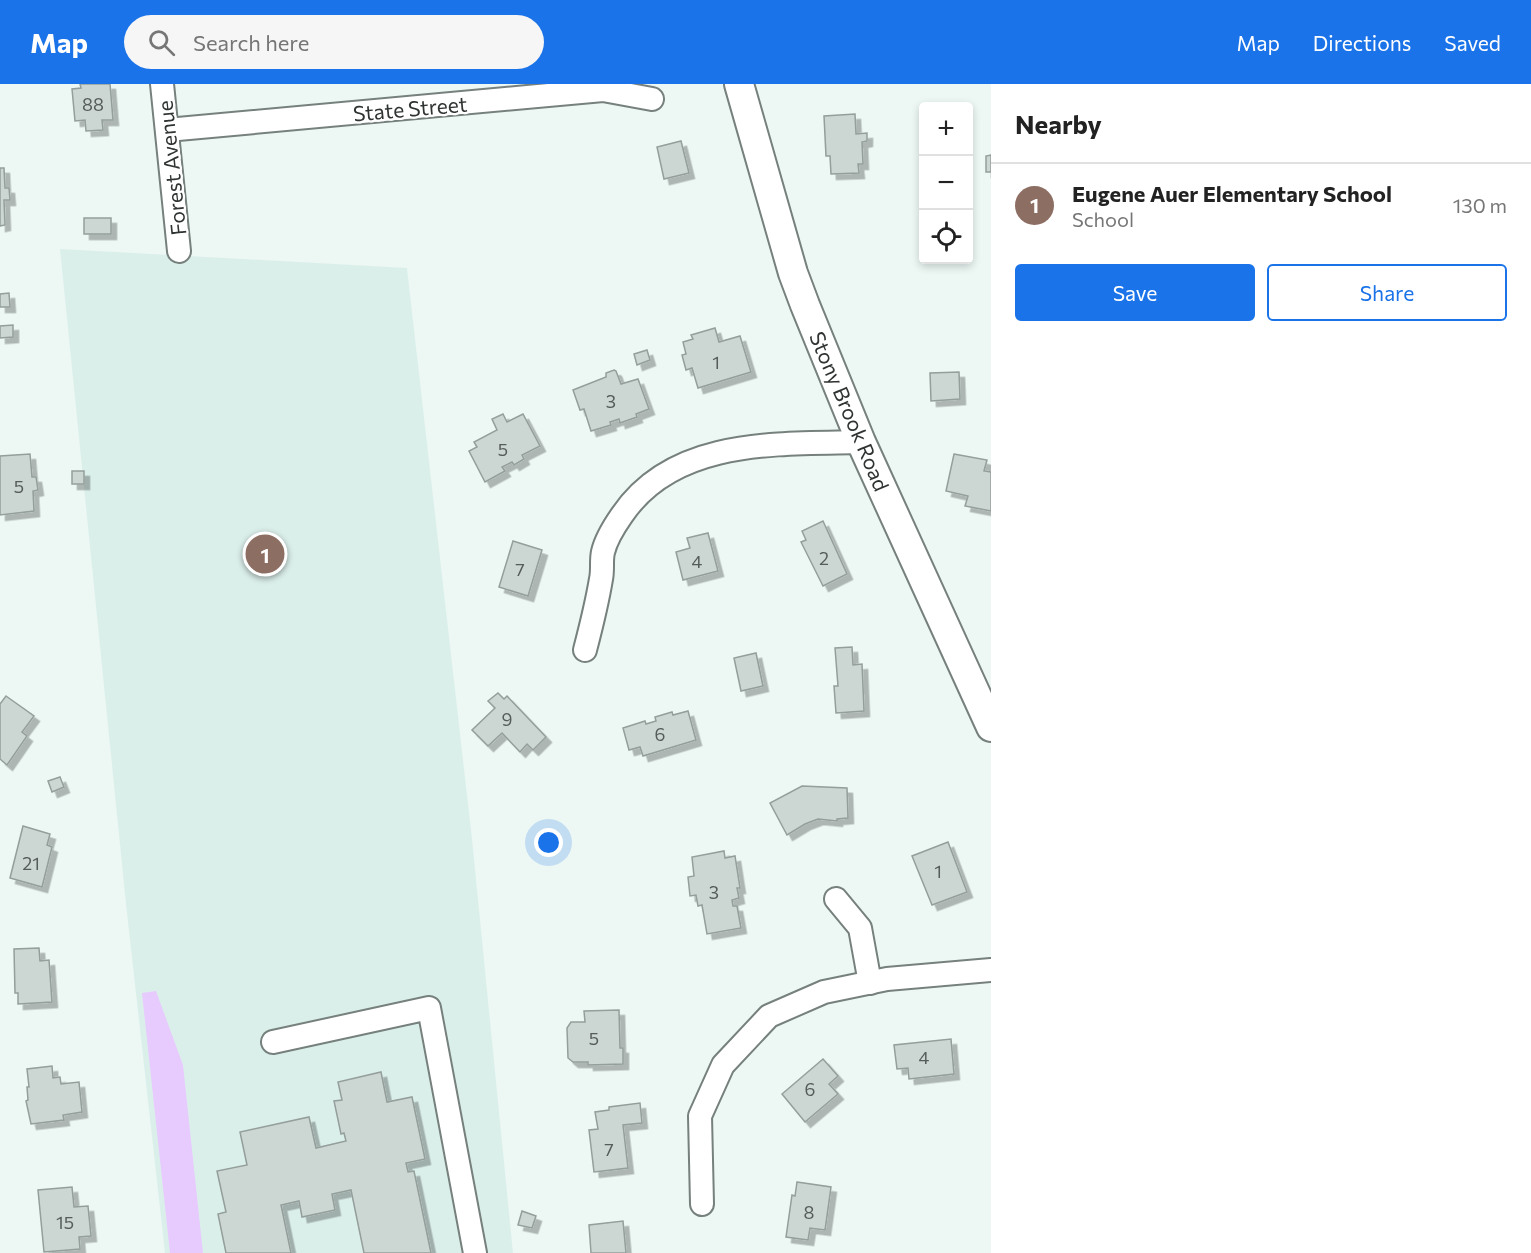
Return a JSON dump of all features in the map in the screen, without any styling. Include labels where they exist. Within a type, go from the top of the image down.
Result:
[{"type":"main road","name":"Stony Brook Road","points":[[739,84],[793,273],[861,442],[991,727]]},
{"type":"street","name":"Forest Avenue","points":[[162,84],[179,251]]},
{"type":"street","name":"State Street","points":[[167,130],[603,90],[652,99]]},
{"type":"street","points":[[585,651],[602,577],[603,551],[634,498],[656,479],[706,456],[732,449],[861,442]]},
{"type":"street","points":[[837,899],[860,928],[870,982]]},
{"type":"street","points":[[702,1204],[700,1116],[723,1065],[769,1016],[824,992],[870,982],[991,970]]},
{"type":"street","points":[[273,1042],[429,1008],[475,1253]]},
{"type":"shaded area","points":[[60,249],[407,268],[472,839],[513,1253],[165,1253],[126,904]]},
{"type":"shaded area","points":[[156,991],[183,1065],[203,1253],[170,1253],[142,993]]},
{"type":"building","points":[[80,84],[110,84],[113,120],[102,120],[103,130],[86,131],[85,120],[75,121],[72,89],[81,88]]},
{"type":"building","points":[[855,114],[856,134],[867,133],[867,141],[862,142],[863,164],[858,164],[859,173],[831,174],[830,156],[826,156],[824,116]]},
{"type":"building","points":[[681,141],[689,173],[664,179],[657,147]]},
{"type":"building","points":[[991,155],[991,172],[986,172],[986,156]]},
{"type":"building","points":[[0,168],[4,168],[5,188],[9,188],[10,200],[4,200],[5,225],[0,226]]},
{"type":"building","points":[[84,218],[111,218],[111,234],[84,234]]},
{"type":"building","points":[[9,293],[10,307],[0,307],[0,294]]},
{"type":"building","points":[[13,325],[13,337],[0,338],[0,326]]},
{"type":"building","points":[[715,328],[719,342],[740,336],[751,372],[698,388],[692,368],[686,370],[682,355],[686,354],[683,342],[693,339],[691,335]]},
{"type":"building","points":[[647,350],[650,360],[637,365],[634,354]]},
{"type":"building","points":[[614,370],[621,384],[638,379],[649,409],[636,414],[637,417],[620,423],[619,419],[610,422],[611,425],[591,431],[584,409],[580,410],[573,390],[606,377],[606,373]]},
{"type":"building","points":[[959,372],[960,399],[931,401],[930,373]]},
{"type":"building","points":[[503,414],[507,422],[523,414],[540,446],[522,455],[524,459],[514,465],[512,462],[502,467],[505,471],[485,482],[469,451],[477,447],[474,442],[497,430],[492,419]]},
{"type":"building","points":[[30,454],[32,477],[36,477],[38,490],[33,491],[34,511],[0,515],[0,456]]},
{"type":"building","points":[[954,454],[987,460],[984,471],[991,472],[991,511],[965,506],[968,496],[946,491]]},
{"type":"building","points":[[72,471],[84,471],[84,484],[72,484]]},
{"type":"building","points":[[823,521],[847,574],[823,586],[801,542],[806,540],[802,531]]},
{"type":"building","points":[[708,533],[718,571],[683,580],[676,552],[690,548],[687,538]]},
{"type":"building","points":[[513,541],[542,550],[528,596],[499,587]]},
{"type":"building","points":[[852,647],[853,665],[862,664],[864,711],[836,713],[834,686],[838,686],[835,648]]},
{"type":"building","points":[[756,653],[763,686],[741,691],[734,658]]},
{"type":"building","points":[[498,693],[504,699],[507,696],[546,737],[533,750],[527,744],[520,752],[502,733],[488,746],[472,730],[495,708],[488,701]]},
{"type":"building","points":[[6,696],[34,716],[22,732],[27,736],[7,765],[0,759],[0,704]]},
{"type":"building","points":[[688,711],[696,740],[643,756],[640,747],[629,750],[623,728],[645,721],[646,724],[656,721],[655,717],[672,712],[673,715]]},
{"type":"building","points":[[60,777],[64,787],[52,792],[48,781]]},
{"type":"building","points":[[802,786],[847,788],[848,818],[837,819],[837,821],[818,819],[787,835],[770,803]]},
{"type":"building","points":[[23,826],[50,834],[47,845],[52,847],[42,887],[10,878]]},
{"type":"building","points":[[948,842],[967,892],[932,905],[912,856]]},
{"type":"building","points":[[724,851],[725,858],[735,856],[740,888],[737,888],[739,898],[732,900],[733,906],[737,906],[741,928],[707,934],[702,905],[698,906],[696,895],[690,896],[688,877],[694,876],[692,857]]},
{"type":"building","points":[[39,948],[40,961],[49,960],[52,1002],[18,1004],[18,993],[15,993],[14,949]]},
{"type":"building","points":[[619,1010],[620,1048],[623,1048],[623,1064],[588,1065],[588,1062],[573,1062],[568,1058],[567,1028],[571,1022],[585,1022],[584,1011]]},
{"type":"building","points":[[951,1039],[954,1074],[909,1079],[908,1068],[897,1069],[894,1045]]},
{"type":"building","points":[[823,1059],[838,1076],[829,1084],[838,1094],[805,1122],[782,1094]]},
{"type":"building","points":[[52,1066],[53,1078],[60,1077],[61,1084],[79,1082],[82,1112],[63,1115],[64,1120],[31,1124],[26,1101],[28,1100],[27,1087],[29,1087],[27,1069]]},
{"type":"building","points":[[381,1072],[387,1102],[412,1097],[425,1159],[406,1163],[408,1172],[414,1171],[431,1253],[364,1253],[351,1190],[332,1194],[335,1210],[302,1217],[299,1201],[281,1205],[291,1253],[226,1253],[218,1214],[226,1212],[217,1171],[247,1165],[240,1132],[309,1117],[316,1148],[346,1141],[344,1133],[341,1134],[334,1101],[342,1100],[338,1082]]},
{"type":"building","points":[[640,1103],[642,1123],[623,1125],[628,1168],[594,1172],[589,1130],[598,1129],[595,1112],[609,1110],[609,1107]]},
{"type":"building","points":[[797,1182],[831,1187],[825,1230],[810,1228],[808,1240],[786,1237],[792,1195],[795,1196]]},
{"type":"building","points":[[72,1187],[74,1207],[88,1206],[91,1236],[79,1237],[80,1249],[44,1252],[38,1190]]},
{"type":"building","points":[[522,1211],[536,1216],[532,1228],[518,1225]]},
{"type":"building","points":[[623,1221],[626,1253],[591,1253],[589,1225]]},
{"type":"place","name":"Eugene Auer Elementary School","points":[[265,554]]}]
